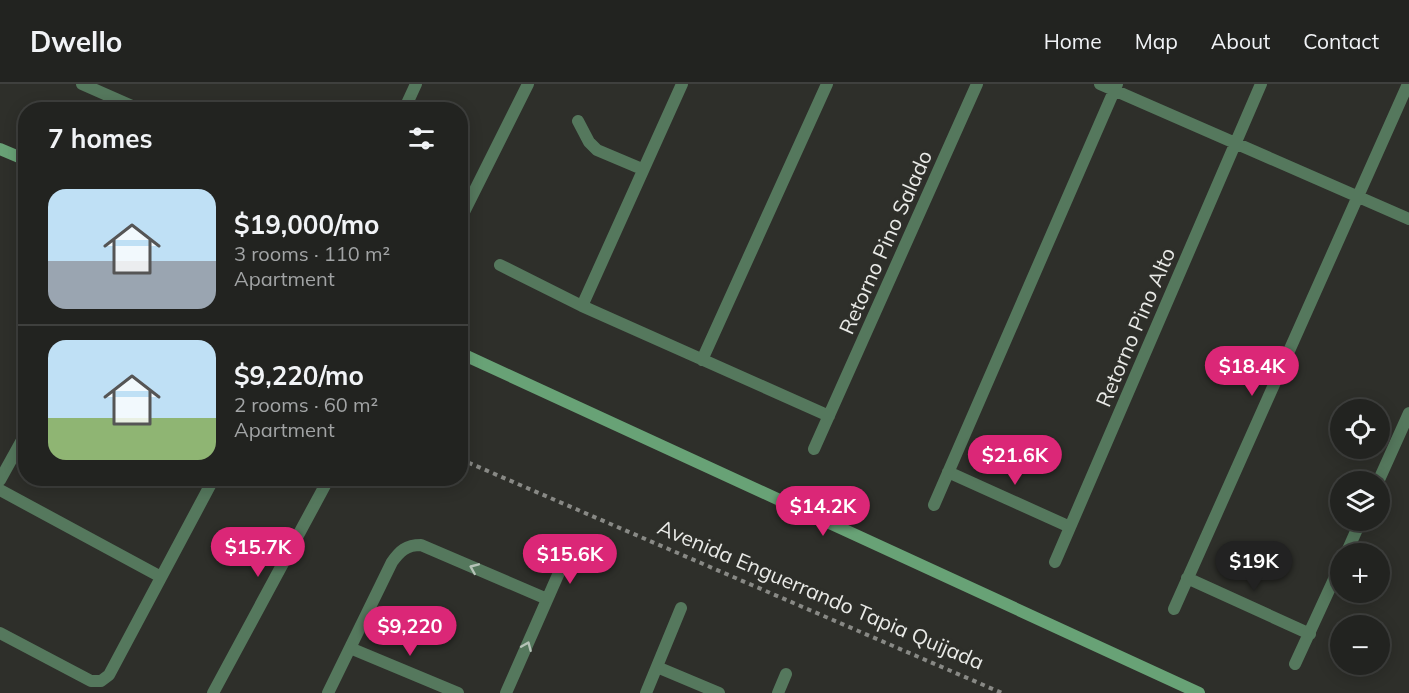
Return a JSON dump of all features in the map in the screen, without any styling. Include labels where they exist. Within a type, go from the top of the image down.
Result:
[{"type":"street","points":[[82,84],[123,102]]},
{"type":"street","points":[[468,204],[528,84]]},
{"type":"street","points":[[582,306],[682,84]]},
{"type":"street","points":[[702,360],[827,84]]},
{"type":"street","name":"Retorno Pino Salado","points":[[814,450],[977,84]]},
{"type":"street","points":[[1100,84],[1116,87],[1235,143],[1409,219]]},
{"type":"street","name":"Retorno Pino Alto","points":[[1055,562],[1261,84]]},
{"type":"street","points":[[1174,609],[1408,84]]},
{"type":"street","points":[[407,102],[414,85]]},
{"type":"street","points":[[934,505],[1116,87]]},
{"type":"street","points":[[578,121],[589,142],[597,150],[642,169]]},
{"type":"street","points":[[0,149],[18,157]]},
{"type":"street","points":[[500,265],[582,306],[829,416]]},
{"type":"street","points":[[468,357],[1199,693]]},
{"type":"street","points":[[1383,471],[1409,413]]},
{"type":"street","points":[[0,480],[18,447]]},
{"type":"street","points":[[948,472],[1070,527]]},
{"type":"street","points":[[0,633],[91,681],[101,681],[109,675],[210,486]]},
{"type":"street","points":[[213,693],[325,486]]},
{"type":"street","points":[[0,490],[161,577]]},
{"type":"street","points":[[328,693],[400,550],[412,545],[421,545],[547,599]]},
{"type":"street","points":[[506,693],[565,560]]},
{"type":"street","points":[[1187,578],[1310,634]]},
{"type":"street","points":[[1295,664],[1330,589]]},
{"type":"street","points":[[646,693],[681,608]]},
{"type":"street","points":[[350,648],[458,693]]},
{"type":"street","points":[[657,667],[719,693]]},
{"type":"street","points":[[778,693],[786,674]]},
{"type":"path","name":"Avenida Enguerrando Tapia Quijada","points":[[468,462],[1002,693]]}]
